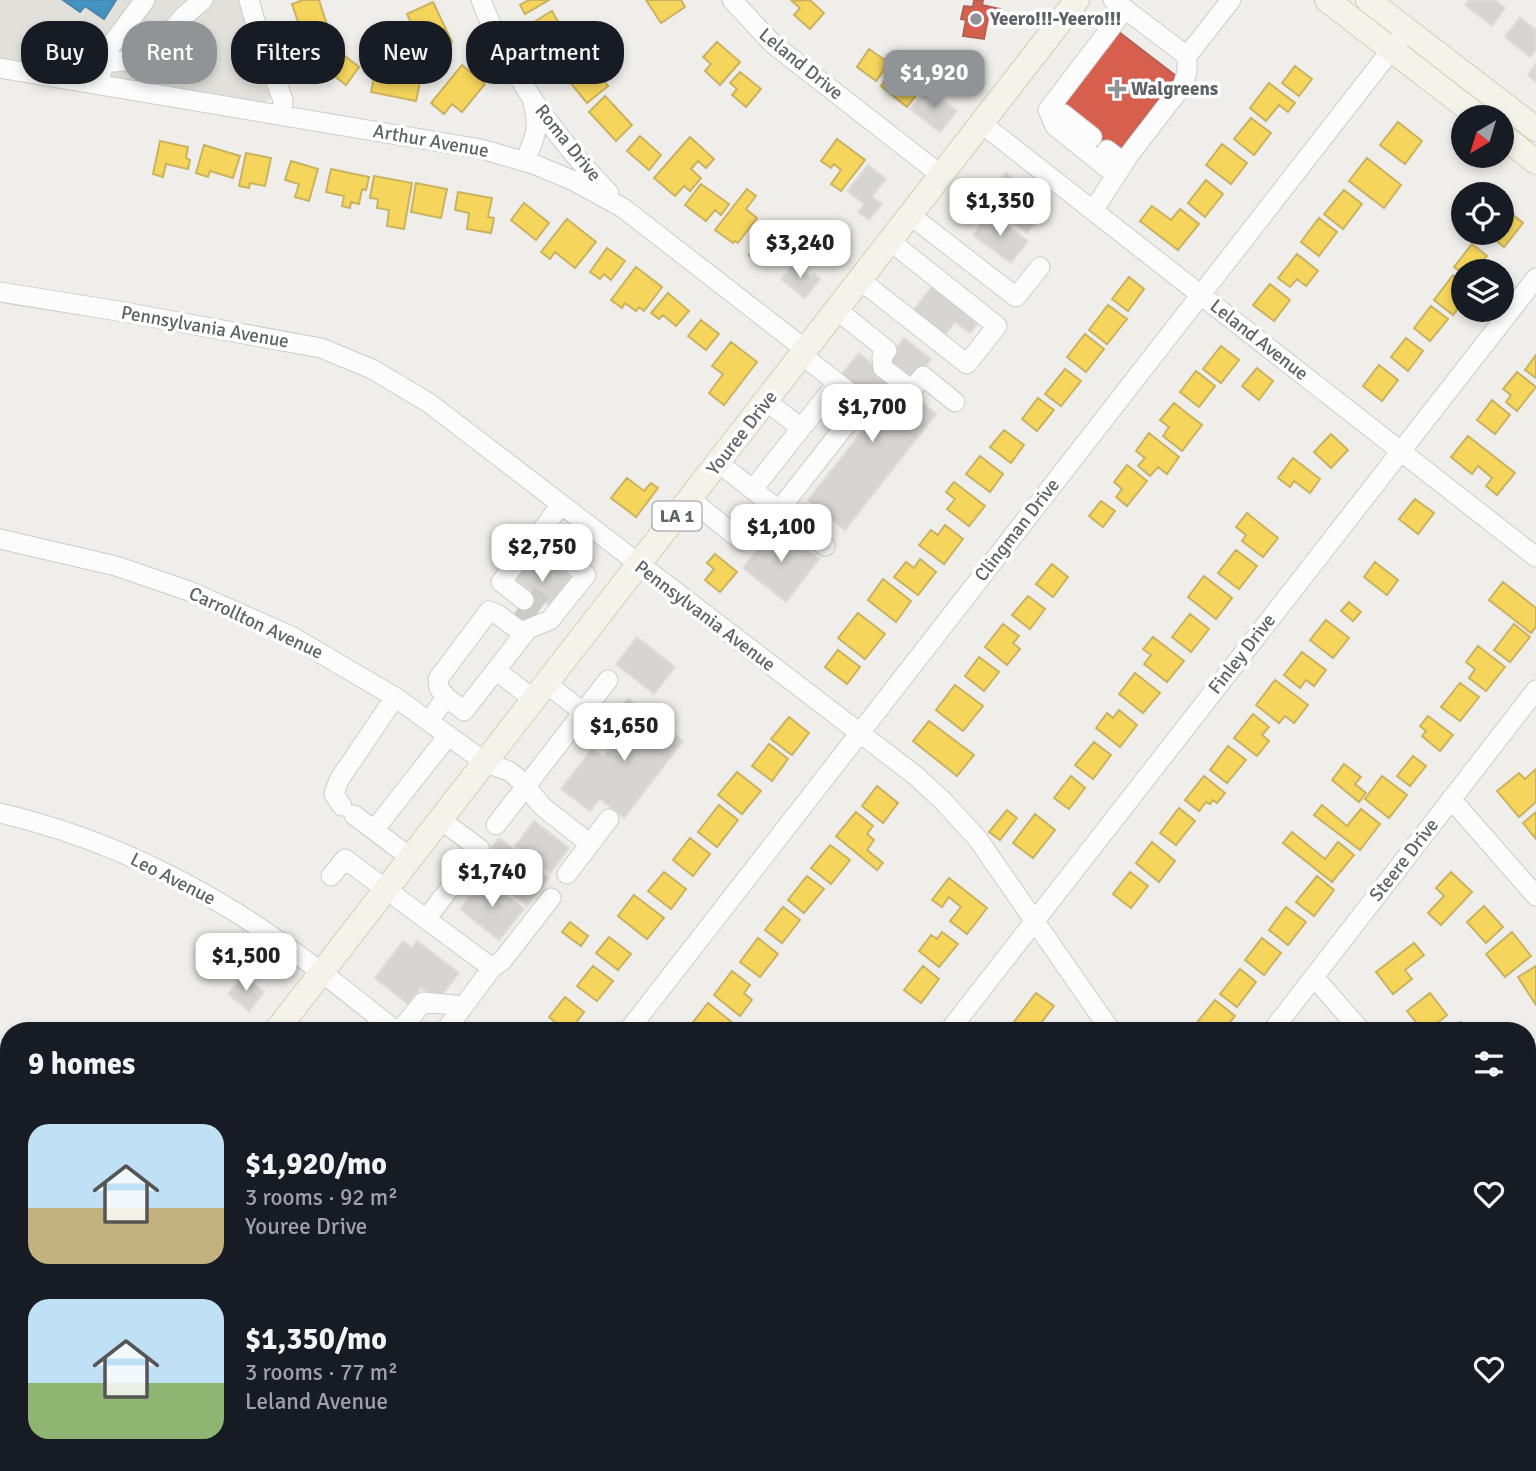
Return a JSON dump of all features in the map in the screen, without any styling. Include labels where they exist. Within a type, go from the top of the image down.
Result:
[{"type":"main road","points":[[1327,0],[1463,105]]},
{"type":"main road","points":[[1368,0],[1536,129]]},
{"type":"main road","name":"Youree Drive","points":[[283,1022],[981,123],[1066,4]]},
{"type":"main road","points":[[1514,145],[1536,162]]},
{"type":"street","points":[[108,55],[145,0]]},
{"type":"street","points":[[108,63],[143,59],[156,49],[184,16],[202,0]]},
{"type":"street","points":[[249,0],[262,45],[283,100],[282,116]]},
{"type":"street","name":"Roma Drive","points":[[481,0],[509,61],[532,98],[583,166],[623,208]]},
{"type":"street","name":"Leland Drive","points":[[732,0],[773,44],[941,175]]},
{"type":"street","points":[[1093,211],[1120,169],[1183,85],[1187,72],[1186,56],[1231,0]]},
{"type":"street","points":[[1048,110],[1127,5],[1186,56]]},
{"type":"street","name":"Clingman Drive","points":[[635,1022],[1407,30]]},
{"type":"street","name":"Arthur Avenue","points":[[0,68],[481,149],[525,161],[574,181],[623,208],[863,403],[775,507]]},
{"type":"street","points":[[525,161],[538,121],[532,98]]},
{"type":"street","points":[[1048,110],[1055,126],[1120,169]]},
{"type":"street","points":[[1048,110],[1063,114],[1092,137]]},
{"type":"street","name":"Leland Avenue","points":[[981,123],[1536,557]]},
{"type":"street","points":[[1107,150],[1120,169]]},
{"type":"street","points":[[910,215],[1016,297],[1040,267]]},
{"type":"street","points":[[860,280],[967,364],[997,326],[890,241]]},
{"type":"street","name":"Finley Drive","points":[[956,1022],[1536,278]]},
{"type":"street","name":"Pennsylvania Avenue","points":[[0,292],[302,344],[338,354],[372,369],[429,403],[916,776],[964,822],[1105,1022]]},
{"type":"street","points":[[836,310],[887,349],[882,356],[883,368],[912,390],[923,376],[956,402]]},
{"type":"street","points":[[753,489],[837,383]]},
{"type":"street","points":[[766,401],[801,428]]},
{"type":"street","points":[[719,463],[825,546]]},
{"type":"street","points":[[690,499],[742,541],[775,507]]},
{"type":"street","points":[[561,505],[501,582],[579,643]]},
{"type":"street","points":[[524,634],[489,611],[438,679],[439,688],[464,711],[528,629],[533,607],[586,575],[537,536]]},
{"type":"street","name":"Carrollton Avenue","points":[[0,539],[116,566],[212,601],[290,636],[395,697],[486,763],[509,771],[543,807],[590,844]]},
{"type":"street","points":[[496,670],[583,712]]},
{"type":"street","points":[[496,825],[608,680]]},
{"type":"street","name":"Steere Drive","points":[[1279,1022],[1536,690]]},
{"type":"street","points":[[395,697],[339,779],[334,794],[351,815],[411,858]]},
{"type":"street","points":[[429,721],[446,697]]},
{"type":"street","points":[[351,815],[448,736]]},
{"type":"street","points":[[1451,799],[1536,896]]},
{"type":"street","name":"Leo Avenue","points":[[0,813],[65,830],[179,880],[232,911],[384,1022]]},
{"type":"street","points":[[567,874],[609,819]]},
{"type":"street","points":[[426,919],[480,849],[441,820]]},
{"type":"street","points":[[331,876],[345,859],[492,968]]},
{"type":"street","points":[[452,1022],[492,968],[502,961],[551,898]]},
{"type":"street","points":[[1314,977],[1353,1022]]},
{"type":"street","points":[[402,1022],[423,1002],[464,1006]]},
{"type":"shaded area","points":[[0,0],[241,0],[248,21],[231,21],[231,84],[268,84],[272,95],[265,103],[142,84],[217,84],[217,21],[122,21],[122,81],[108,79],[108,21],[21,21],[21,65],[0,62]]},
{"type":"building: Homes","points":[[303,0],[319,0],[326,21],[298,21],[292,4]]},
{"type":"building: Homes","points":[[529,0],[549,0],[525,14],[520,5]]},
{"type":"building: Homes","points":[[646,0],[681,0],[685,7],[661,23]]},
{"type":"building: Homes","points":[[810,0],[824,13],[810,29],[794,15],[800,8],[792,1]]},
{"type":"building: Homes","points":[[433,2],[442,21],[410,21],[407,14]]},
{"type":"building: Homes","points":[[552,11],[558,21],[536,21]]},
{"type":"building: Homes","points":[[717,42],[740,62],[720,85],[705,71],[711,64],[703,57]]},
{"type":"building: Homes","points":[[869,49],[889,63],[876,81],[857,67]]},
{"type":"building: Homes","points":[[345,56],[359,67],[345,84]]},
{"type":"building: Homes","points":[[462,65],[466,68],[466,84],[485,84],[462,112],[452,104],[444,114],[431,103],[446,84],[452,84],[452,77]]},
{"type":"building: Homes","points":[[1295,66],[1312,79],[1299,96],[1282,83]]},
{"type":"building: Homes","points":[[894,69],[920,90],[907,107],[881,86]]},
{"type":"building: Homes","points":[[740,72],[761,89],[746,107],[732,95],[737,89],[730,83]]},
{"type":"building: Homes","points":[[1269,83],[1295,103],[1288,112],[1279,105],[1266,121],[1250,108]]},
{"type":"building: Homes","points":[[373,84],[420,84],[416,101],[371,92]]},
{"type":"building: Homes","points":[[571,84],[606,84],[608,86],[587,103]]},
{"type":"building: Homes","points":[[605,96],[632,125],[616,141],[589,112]]},
{"type":"building: Homes","points":[[1251,118],[1271,133],[1254,155],[1234,139]]},
{"type":"building: Homes","points":[[1398,122],[1422,141],[1405,164],[1380,145]]},
{"type":"building: Homes","points":[[640,136],[661,155],[649,170],[627,151]]},
{"type":"building: Homes","points":[[690,137],[714,159],[706,168],[698,161],[691,169],[701,178],[690,191],[684,186],[675,196],[654,178]]},
{"type":"building: Homes","points":[[837,139],[865,160],[841,191],[831,184],[841,170],[834,164],[831,168],[821,161]]},
{"type":"building: Homes","points":[[160,141],[188,147],[188,169],[166,164],[163,177],[153,174]]},
{"type":"building: Homes","points":[[1222,144],[1247,163],[1231,184],[1206,165]]},
{"type":"building: Homes","points":[[204,145],[240,156],[233,178],[210,171],[208,177],[196,173]]},
{"type":"building: Homes","points":[[246,153],[271,158],[265,186],[250,183],[249,188],[239,186]]},
{"type":"building: Homes","points":[[1367,158],[1401,185],[1384,208],[1349,181]]},
{"type":"building: Homes","points":[[291,161],[318,169],[309,201],[295,197],[299,184],[285,180]]},
{"type":"building: Homes","points":[[331,169],[369,177],[366,190],[362,189],[359,204],[351,202],[350,208],[342,206],[344,196],[326,192]]},
{"type":"building: Homes","points":[[374,176],[412,183],[404,229],[387,226],[389,210],[377,208],[378,199],[370,198]]},
{"type":"building: Homes","points":[[1206,180],[1223,194],[1205,217],[1188,203]]},
{"type":"building: Homes","points":[[416,183],[447,189],[441,218],[411,212]]},
{"type":"building: Homes","points":[[701,184],[729,204],[721,215],[715,210],[706,221],[685,205]]},
{"type":"building: Homes","points":[[747,189],[756,196],[746,209],[757,218],[738,243],[733,243],[715,230]]},
{"type":"building: Homes","points":[[1344,190],[1362,204],[1343,229],[1324,214]]},
{"type":"building: Homes","points":[[458,192],[492,198],[488,217],[494,218],[491,233],[467,229],[469,213],[455,210]]},
{"type":"building: Homes","points":[[524,203],[549,223],[536,240],[511,220]]},
{"type":"building: Homes","points":[[1152,206],[1171,220],[1180,209],[1199,224],[1178,250],[1140,221]]},
{"type":"building: Homes","points":[[1514,216],[1523,223],[1514,234]]},
{"type":"building: Homes","points":[[1319,218],[1337,232],[1319,256],[1301,242]]},
{"type":"building: Homes","points":[[567,219],[596,242],[575,268],[555,252],[550,259],[541,252]]},
{"type":"building: Homes","points":[[769,229],[793,248],[783,260],[778,256],[771,264],[766,260],[763,265],[749,255]]},
{"type":"building: Homes","points":[[1471,245],[1487,256],[1484,259],[1460,259]]},
{"type":"building: Homes","points":[[607,248],[625,261],[611,280],[604,274],[600,279],[590,272]]},
{"type":"building: Homes","points":[[1297,254],[1318,271],[1306,286],[1297,279],[1290,287],[1278,278]]},
{"type":"building: Homes","points":[[636,267],[662,287],[644,311],[639,307],[636,311],[625,303],[622,308],[611,300]]},
{"type":"building: Homes","points":[[1129,277],[1144,289],[1128,311],[1112,299]]},
{"type":"building: Homes","points":[[1451,278],[1451,313],[1434,300]]},
{"type":"building: Homes","points":[[1270,284],[1290,300],[1274,321],[1253,305]]},
{"type":"building: Homes","points":[[668,293],[689,311],[676,326],[663,315],[659,319],[651,313]]},
{"type":"building: Homes","points":[[1108,305],[1127,319],[1107,344],[1089,330]]},
{"type":"building: Homes","points":[[1431,306],[1448,319],[1430,341],[1414,328]]},
{"type":"building: Homes","points":[[701,320],[719,334],[706,350],[688,336]]},
{"type":"building: Homes","points":[[1085,334],[1104,349],[1086,372],[1067,357]]},
{"type":"building: Homes","points":[[1406,338],[1423,351],[1408,371],[1391,357]]},
{"type":"building: Homes","points":[[731,342],[757,362],[724,405],[709,393],[723,374],[712,366]]},
{"type":"building: Homes","points":[[1221,346],[1239,360],[1221,383],[1203,369]]},
{"type":"building: Homes","points":[[1536,355],[1536,378],[1525,370]]},
{"type":"building: Homes","points":[[1379,365],[1398,380],[1382,401],[1363,386]]},
{"type":"building: Homes","points":[[1257,368],[1273,381],[1259,400],[1242,386]]},
{"type":"building: Homes","points":[[1065,369],[1081,381],[1061,406],[1045,394]]},
{"type":"building: Homes","points":[[1196,371],[1215,386],[1199,407],[1180,392]]},
{"type":"building: Homes","points":[[1517,372],[1536,387],[1517,411],[1506,402],[1511,395],[1503,389]]},
{"type":"building: Homes","points":[[1038,398],[1054,410],[1037,431],[1022,419]]},
{"type":"building: Homes","points":[[1492,400],[1510,415],[1495,434],[1477,420]]},
{"type":"building: Homes","points":[[1174,403],[1202,425],[1182,451],[1163,436],[1169,427],[1160,420]]},
{"type":"building: Homes","points":[[1004,430],[1024,445],[1011,463],[990,447]]},
{"type":"building: Homes","points":[[1149,433],[1179,457],[1167,474],[1158,467],[1150,476],[1138,466],[1145,458],[1136,451]]},
{"type":"building: Homes","points":[[1331,434],[1348,450],[1331,468],[1314,452]]},
{"type":"building: Homes","points":[[1468,436],[1515,473],[1497,495],[1486,486],[1492,478],[1478,466],[1472,474],[1451,457]]},
{"type":"building: Homes","points":[[980,456],[1003,474],[990,492],[966,474]]},
{"type":"building: Homes","points":[[1293,458],[1320,479],[1310,493],[1294,481],[1290,487],[1278,478]]},
{"type":"building: Homes","points":[[1127,465],[1147,481],[1127,506],[1116,497],[1122,489],[1114,482]]},
{"type":"building: Homes","points":[[627,478],[644,491],[651,483],[658,488],[636,517],[611,498]]},
{"type":"building: Homes","points":[[954,482],[985,506],[969,526],[947,509],[955,499],[946,492]]},
{"type":"building: Homes","points":[[1415,499],[1434,513],[1418,534],[1399,519]]},
{"type":"building: Homes","points":[[1101,501],[1115,511],[1103,527],[1089,516]]},
{"type":"building: Homes","points":[[1247,513],[1278,538],[1263,557],[1242,541],[1246,535],[1236,527]]},
{"type":"building: Homes","points":[[945,525],[963,539],[944,564],[919,545],[931,530],[938,535]]},
{"type":"building: Homes","points":[[1236,550],[1257,566],[1239,589],[1218,573]]},
{"type":"building: Homes","points":[[715,554],[737,572],[720,592],[705,580],[714,569],[707,563]]},
{"type":"building: Homes","points":[[920,559],[936,572],[918,595],[894,577],[906,562],[914,568]]},
{"type":"building: Homes","points":[[1375,562],[1398,580],[1387,595],[1364,577]]},
{"type":"building: Homes","points":[[1052,564],[1068,577],[1053,597],[1036,584]]},
{"type":"building: Homes","points":[[1204,576],[1232,598],[1216,619],[1188,597]]},
{"type":"building: Homes","points":[[883,579],[911,601],[896,622],[868,600]]},
{"type":"building: Homes","points":[[1503,582],[1536,608],[1536,627],[1531,633],[1489,600]]},
{"type":"building: Homes","points":[[1028,596],[1045,609],[1030,629],[1012,615]]},
{"type":"building: Homes","points":[[1349,602],[1361,612],[1353,621],[1341,611]]},
{"type":"building: Homes","points":[[858,613],[885,634],[865,659],[838,638]]},
{"type":"building: Homes","points":[[1190,614],[1209,629],[1191,652],[1172,637]]},
{"type":"building: Homes","points":[[1326,620],[1349,638],[1333,658],[1310,640]]},
{"type":"building: Homes","points":[[1003,624],[1019,636],[1013,643],[1020,649],[1007,665],[985,647]]},
{"type":"building: Homes","points":[[1514,624],[1530,637],[1510,662],[1494,650]]},
{"type":"building: Homes","points":[[1153,637],[1184,661],[1167,682],[1144,664],[1151,655],[1143,649]]},
{"type":"building: Homes","points":[[1478,646],[1505,667],[1486,691],[1469,678],[1475,669],[1466,662]]},
{"type":"building: Homes","points":[[838,650],[860,667],[847,684],[825,667]]},
{"type":"building: Homes","points":[[1302,652],[1326,670],[1314,686],[1306,680],[1300,688],[1284,675]]},
{"type":"building: Homes","points":[[979,657],[999,672],[984,691],[965,676]]},
{"type":"building: Homes","points":[[1135,673],[1160,693],[1143,713],[1119,694]]},
{"type":"building: Homes","points":[[1275,680],[1308,705],[1294,723],[1285,716],[1279,723],[1256,705]]},
{"type":"building: Homes","points":[[1460,683],[1479,697],[1460,721],[1441,707]]},
{"type":"building: Homes","points":[[955,685],[983,706],[963,731],[936,710]]},
{"type":"building: Homes","points":[[1119,710],[1137,725],[1120,747],[1096,728],[1107,713],[1113,718]]},
{"type":"building: Homes","points":[[1253,714],[1269,727],[1262,735],[1269,741],[1257,756],[1234,738]]},
{"type":"building: Homes","points":[[1428,716],[1453,735],[1440,751],[1422,736],[1426,731],[1420,726]]},
{"type":"building: Homes","points":[[789,717],[809,733],[792,755],[771,739]]},
{"type":"building: Homes","points":[[929,721],[974,755],[957,776],[913,741]]},
{"type":"building: Homes","points":[[1094,742],[1111,755],[1093,779],[1075,765]]},
{"type":"building: Homes","points":[[769,744],[788,759],[772,781],[752,766]]},
{"type":"building: Homes","points":[[1228,746],[1246,760],[1227,783],[1210,770]]},
{"type":"building: Homes","points":[[1413,756],[1426,766],[1410,786],[1397,776]]},
{"type":"building: Homes","points":[[1344,764],[1361,777],[1355,784],[1366,793],[1359,802],[1332,780]]},
{"type":"building: Homes","points":[[1536,769],[1536,802],[1519,817],[1497,791],[1519,773],[1525,779]]},
{"type":"building: Homes","points":[[737,772],[761,791],[742,814],[718,795]]},
{"type":"building: Homes","points":[[1071,776],[1085,788],[1069,809],[1054,798]]},
{"type":"building: Homes","points":[[1204,776],[1225,793],[1217,803],[1213,800],[1210,804],[1206,802],[1199,811],[1185,800]]},
{"type":"building: Homes","points":[[1382,776],[1407,795],[1389,818],[1365,799]]},
{"type":"building: Homes","points":[[877,786],[898,803],[883,823],[862,806]]},
{"type":"building: Homes","points":[[719,805],[738,820],[717,847],[698,832]]},
{"type":"building: Homes","points":[[1322,805],[1347,826],[1361,809],[1380,824],[1360,850],[1314,815]]},
{"type":"building: Homes","points":[[1179,808],[1195,821],[1176,845],[1160,833]]},
{"type":"building: Homes","points":[[1007,810],[1017,818],[1000,840],[989,832]]},
{"type":"building: Homes","points":[[856,812],[873,826],[867,834],[874,840],[867,850],[883,863],[877,870],[836,836]]},
{"type":"building: Homes","points":[[1536,812],[1536,839],[1523,823]]},
{"type":"building: Homes","points":[[1035,814],[1055,830],[1033,858],[1013,843]]},
{"type":"building: Homes","points":[[1292,832],[1325,859],[1338,842],[1354,855],[1332,882],[1283,843]]},
{"type":"building: Homes","points":[[690,838],[710,854],[693,876],[673,860]]},
{"type":"building: Homes","points":[[1152,842],[1175,861],[1159,882],[1136,863]]},
{"type":"building: Homes","points":[[830,845],[850,860],[831,884],[811,868]]},
{"type":"building: Homes","points":[[664,872],[686,889],[671,909],[648,891]]},
{"type":"building: Homes","points":[[1130,872],[1148,886],[1131,908],[1113,894]]},
{"type":"building: Homes","points":[[1451,872],[1472,892],[1441,925],[1428,913],[1444,896],[1436,888]]},
{"type":"building: Homes","points":[[807,876],[824,889],[804,913],[788,900]]},
{"type":"building: Homes","points":[[1317,876],[1334,890],[1314,916],[1296,902]]},
{"type":"building: Homes","points":[[949,878],[987,908],[967,934],[950,921],[961,907],[949,897],[942,907],[932,900]]},
{"type":"building: Homes","points":[[634,895],[664,918],[647,939],[618,916]]},
{"type":"building: Homes","points":[[1484,906],[1503,927],[1486,943],[1467,922]]},
{"type":"building: Homes","points":[[783,907],[800,920],[782,943],[765,930]]},
{"type":"building: Homes","points":[[1286,907],[1306,922],[1288,945],[1269,930]]},
{"type":"building: Homes","points":[[570,922],[588,936],[581,946],[562,932]]},
{"type":"building: Homes","points":[[942,932],[958,944],[939,967],[919,951],[931,935],[937,939]]},
{"type":"building: Homes","points":[[1512,932],[1531,956],[1505,977],[1486,954]]},
{"type":"building: Homes","points":[[609,937],[631,954],[618,970],[596,953]]},
{"type":"building: Homes","points":[[758,938],[778,954],[760,977],[740,962]]},
{"type":"building: Homes","points":[[1262,938],[1281,953],[1264,975],[1245,960]]},
{"type":"building: Homes","points":[[1414,943],[1424,955],[1405,970],[1412,979],[1393,994],[1376,972]]},
{"type":"building: Homes","points":[[593,966],[613,981],[597,1001],[577,986]]},
{"type":"building: Homes","points":[[923,966],[939,979],[921,1003],[904,990]]},
{"type":"building: Homes","points":[[1536,966],[1536,1005],[1518,977]]},
{"type":"building: Homes","points":[[1240,969],[1256,982],[1237,1007],[1220,994]]},
{"type":"building: Homes","points":[[732,971],[750,985],[744,993],[752,1000],[740,1016],[714,995]]},
{"type":"building: Homes","points":[[1036,993],[1054,1006],[1042,1022],[1014,1022]]},
{"type":"building: Homes","points":[[1430,993],[1447,1015],[1439,1022],[1416,1022],[1407,1011]]},
{"type":"building: Homes","points":[[565,997],[584,1012],[577,1022],[555,1022],[549,1017]]},
{"type":"building: Homes","points":[[1215,1000],[1235,1016],[1230,1022],[1197,1022]]},
{"type":"building: Homes","points":[[708,1003],[732,1022],[693,1022]]},
{"type":"building: Shops","name":"Yeero!!!-Yeero!!!","points":[[974,0],[983,0],[982,5],[1000,9],[998,20],[988,18],[984,39],[963,36],[966,20],[961,19],[964,6],[973,7]]},
{"type":"building: Shops","name":"Walgreens","points":[[1115,29],[1176,76],[1119,151],[1104,154],[1088,142],[1058,102]]},
{"type":"building: Schools","points":[[63,0],[116,0],[104,19],[85,6],[80,12]]},
{"type":"building: Other","points":[[1469,0],[1495,0],[1505,8],[1492,26],[1465,5]]},
{"type":"building: Other","points":[[1520,17],[1536,30],[1536,49],[1530,57],[1505,37]]},
{"type":"building: Other","points":[[1536,64],[1536,82],[1528,75]]},
{"type":"building: Other","points":[[927,88],[957,111],[940,132],[910,109]]},
{"type":"building: Other","points":[[868,165],[886,179],[872,197],[882,204],[869,220],[858,212],[864,204],[847,191]]},
{"type":"building: Other","points":[[1006,173],[1048,207],[1027,233],[985,200]]},
{"type":"building: Other","points":[[989,213],[1028,241],[1011,263],[973,235]]},
{"type":"building: Other","points":[[796,261],[805,267],[802,270],[811,277],[814,274],[820,279],[805,298],[781,279]]},
{"type":"building: Other","points":[[934,284],[980,320],[970,333],[955,322],[944,336],[912,312]]},
{"type":"building: Other","points":[[904,338],[931,359],[911,385],[884,364]]},
{"type":"building: Other","points":[[859,353],[936,414],[845,530],[808,500],[882,406],[841,375]]},
{"type":"building: Other","points":[[776,526],[819,559],[786,602],[743,568]]},
{"type":"building: Other","points":[[535,551],[575,582],[554,609],[545,602],[532,619],[518,608],[531,592],[514,578]]},
{"type":"building: Other","points":[[637,637],[675,667],[654,694],[616,664]]},
{"type":"building: Other","points":[[628,698],[683,741],[624,818],[600,799],[590,811],[561,789],[592,749],[603,757],[628,725],[615,715]]},
{"type":"building: Other","points":[[534,821],[569,848],[550,873],[515,846]]},
{"type":"building: Other","points":[[499,838],[549,877],[527,906],[477,867]]},
{"type":"building: Other","points":[[485,878],[524,909],[499,940],[460,909]]},
{"type":"building: Other","points":[[403,941],[412,948],[417,941],[459,973],[438,1000],[421,987],[408,1004],[375,978]]},
{"type":"building: Other","points":[[243,975],[264,992],[249,1011],[228,994]]},
{"type":"tunnel","points":[[529,595],[543,605]]},
{"type":"tunnel","points":[[520,606],[534,617]]},
{"type":"place","name":"Yeero!!!-Yeero!!!","points":[[976,19]]},
{"type":"place","name":"Walgreens","points":[[1117,89]]}]
